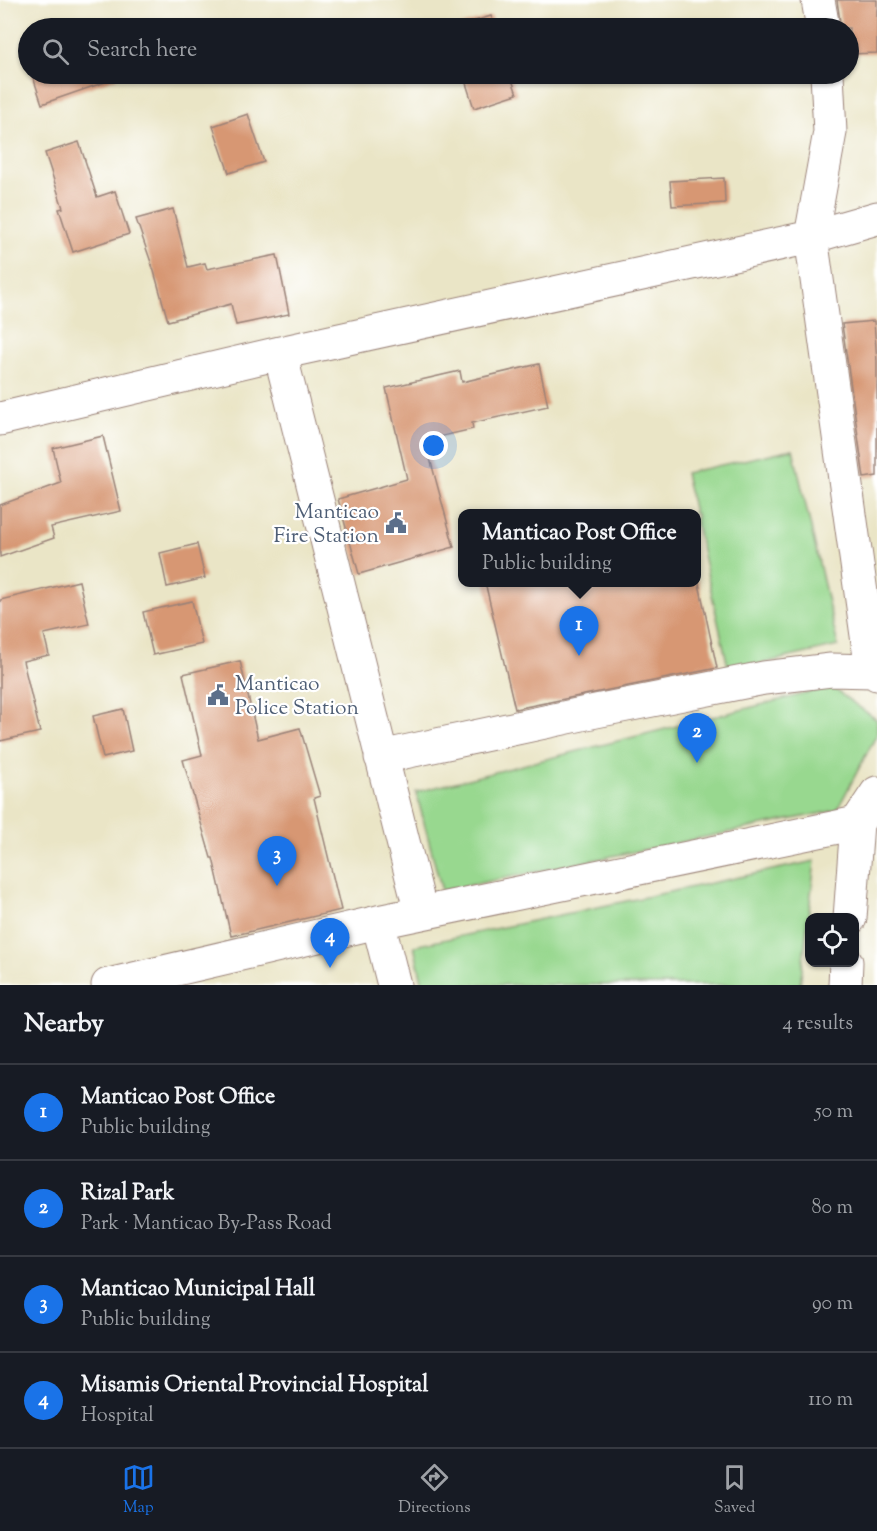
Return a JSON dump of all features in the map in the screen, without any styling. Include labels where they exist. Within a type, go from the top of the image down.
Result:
[{"type":"street","points":[[818,0],[821,18]]},
{"type":"street","points":[[381,757],[764,678],[831,670],[874,672],[811,237],[830,132],[828,84]]},
{"type":"street","points":[[0,419],[280,353],[811,237],[877,218]]},
{"type":"street","points":[[280,353],[421,914]]},
{"type":"street","points":[[850,913],[857,823],[877,793]]},
{"type":"street","points":[[108,985],[378,922],[857,823]]},
{"type":"street","points":[[378,922],[394,985]]},
{"type":"street","points":[[845,985],[846,967]]},
{"type":"green space","points":[[793,449],[838,646],[729,671],[701,546],[701,509],[693,509],[685,473]]},
{"type":"green space","points":[[831,687],[877,720],[877,734],[837,810],[442,891],[416,792]]},
{"type":"green space","points":[[815,861],[809,913],[805,913],[805,944],[800,985],[423,985],[414,946]]},
{"type":"building","points":[[837,0],[877,0],[877,53],[859,54],[859,18],[840,18]]},
{"type":"building","points":[[35,84],[100,84],[42,104]]},
{"type":"building","points":[[466,84],[514,84],[517,94],[474,108]]},
{"type":"building","points":[[248,114],[264,162],[229,173],[213,126]]},
{"type":"building","points":[[79,142],[97,197],[115,191],[129,234],[73,252],[59,209],[63,208],[45,153]]},
{"type":"building","points":[[724,178],[725,203],[672,206],[670,181]]},
{"type":"building","points":[[173,209],[188,267],[205,263],[207,269],[277,255],[289,314],[236,325],[231,304],[168,321],[136,219]]},
{"type":"building","points":[[874,321],[877,361],[877,476],[864,478],[842,324]]},
{"type":"building","points":[[539,364],[548,406],[472,423],[473,429],[425,440],[454,547],[359,574],[338,499],[407,479],[386,388],[460,371],[462,382]]},
{"type":"building","points":[[103,436],[121,511],[51,527],[54,538],[0,557],[0,505],[61,483],[53,448]]},
{"type":"building","points":[[197,544],[205,578],[167,587],[160,553]]},
{"type":"building","points":[[79,581],[89,624],[44,634],[49,655],[23,661],[40,732],[0,741],[0,600]]},
{"type":"building","points":[[486,587],[700,587],[717,668],[515,709]]},
{"type":"building","points":[[192,601],[202,644],[153,655],[143,612]]},
{"type":"building","points":[[240,661],[258,739],[300,728],[320,796],[314,798],[341,910],[231,936],[213,858],[211,858],[183,760],[202,755],[183,674]]},
{"type":"building","points":[[123,709],[132,751],[103,758],[93,716]]},
{"type":"place","name":"Manticao Fire Station","points":[[396,523]]},
{"type":"place","name":"Manticao Post Office","points":[[579,656]]},
{"type":"place","name":"Manticao Police Station","points":[[218,695]]},
{"type":"place","name":"Rizal Park","points":[[697,763]]},
{"type":"place","name":"Manticao Municipal Hall","points":[[277,886]]},
{"type":"place","name":"Misamis Oriental Provincial Hospital","points":[[330,968]]}]
